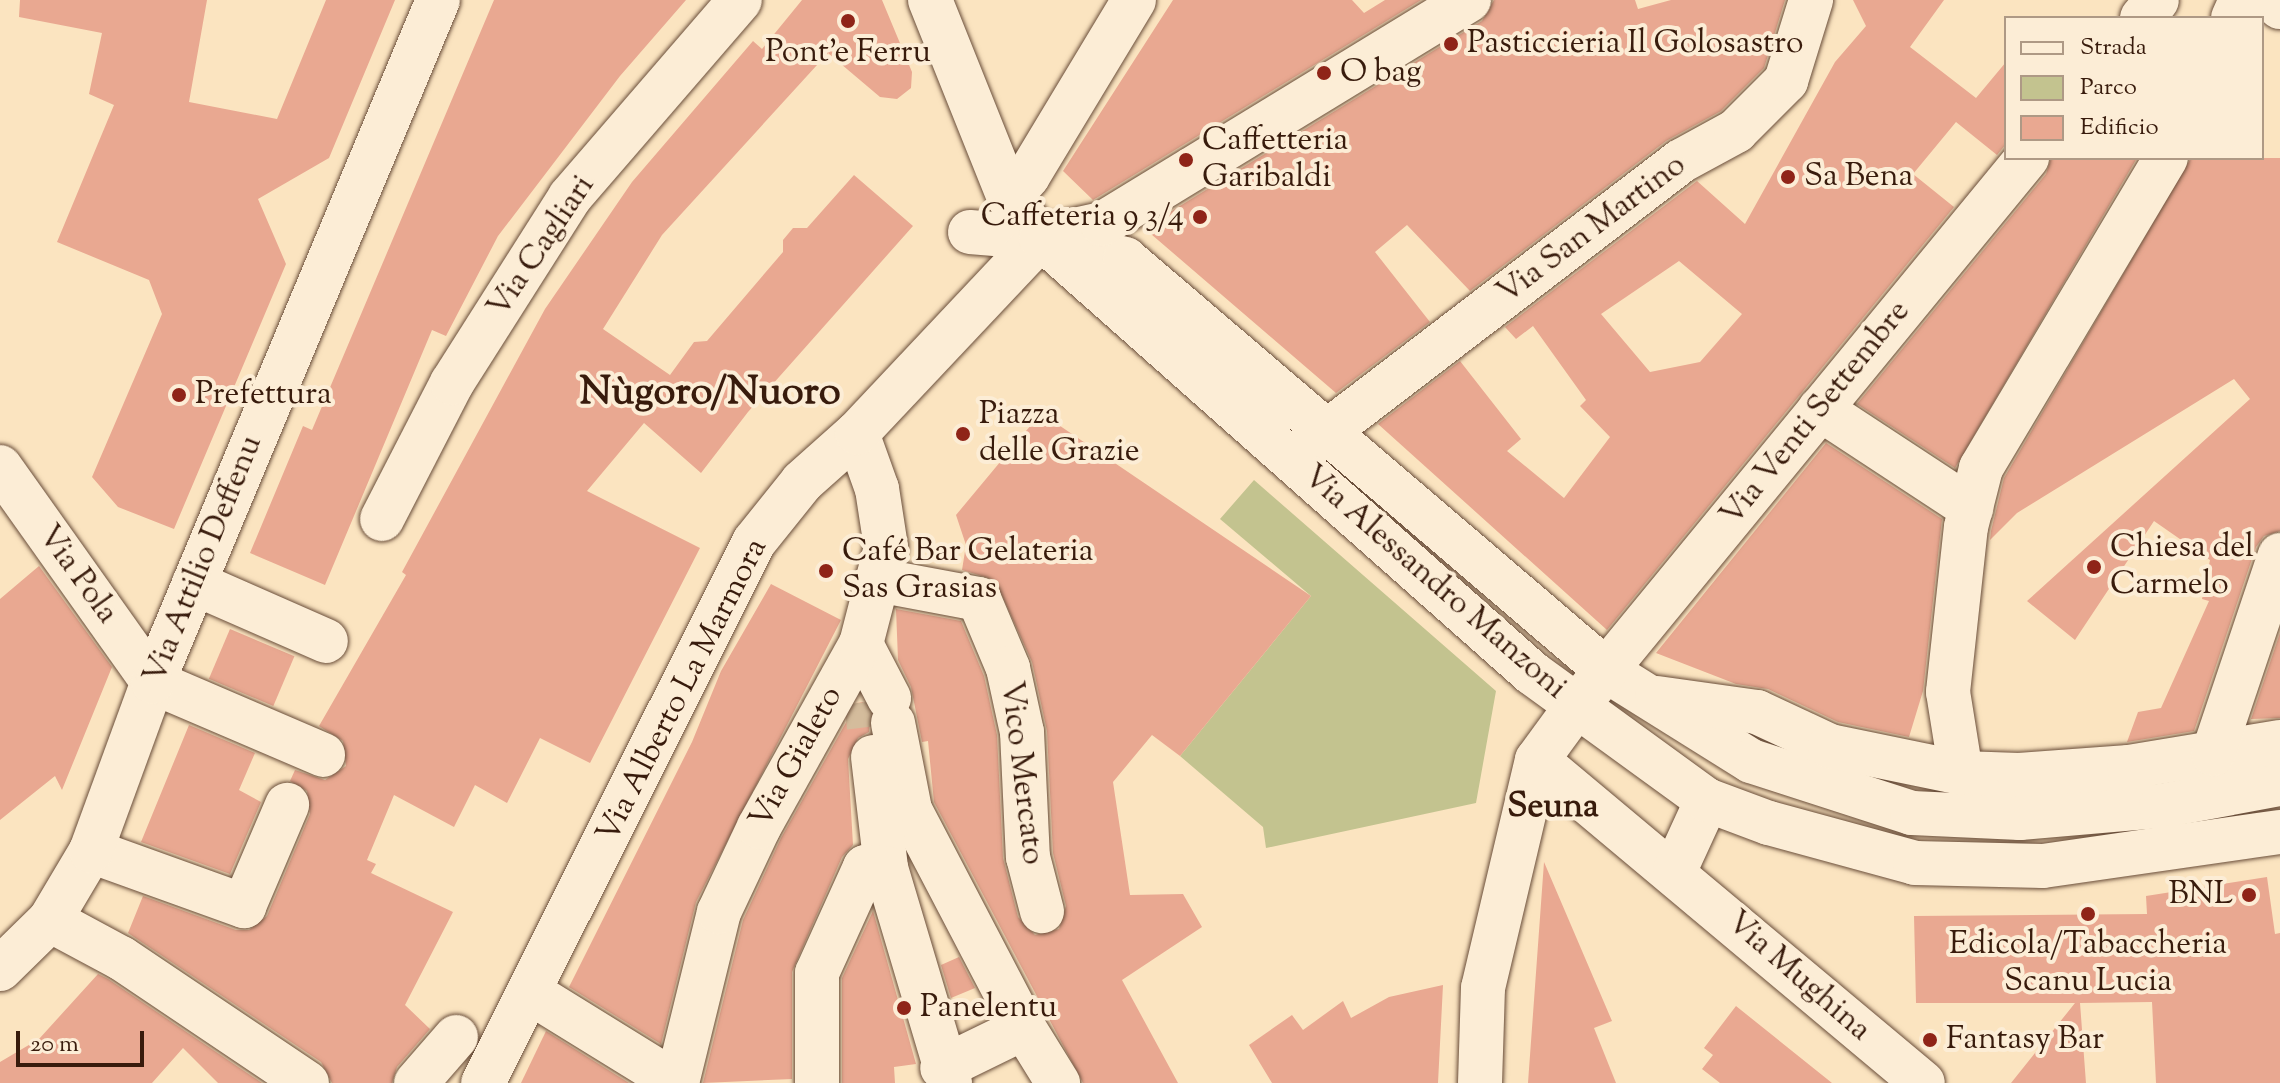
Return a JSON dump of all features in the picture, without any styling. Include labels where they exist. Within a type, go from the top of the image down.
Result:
[{"type":"street","name":"Via Attilio Deffenu","points":[[0,969],[50,920],[91,851],[153,682],[438,0]]},
{"type":"street","points":[[930,0],[1009,198],[1041,238]]},
{"type":"street","points":[[1009,198],[1028,176],[1134,0]]},
{"type":"street","points":[[970,232],[1041,238],[1102,224],[1469,0]]},
{"type":"street","name":"Via San Martino","points":[[1328,430],[1681,161],[1736,131],[1786,81],[1811,0]]},
{"type":"street","points":[[2144,16],[2157,0]]},
{"type":"street","points":[[2273,0],[2280,7]]},
{"type":"street","name":"Via Cagliari","points":[[382,519],[452,383],[570,197],[736,1]]},
{"type":"street","name":"Via Venti Settembre","points":[[1607,671],[2025,160]]},
{"type":"street","points":[[1961,773],[1948,692],[1971,508],[1981,468],[2165,160]]},
{"type":"street","name":"Via Alessandro Manzoni","points":[[1041,238],[1125,259],[1607,671],[1751,761],[1912,813],[2020,818],[2161,806],[2280,784]]},
{"type":"street","name":"Via Alessandro Manzoni","points":[[1041,238],[1575,708],[1707,800],[1769,823],[1915,863],[2043,866],[2280,832]]},
{"type":"street","name":"Via Alberto La Marmora","points":[[483,1083],[531,993],[754,542],[802,482],[857,433],[1041,238]]},
{"type":"street","points":[[1820,409],[1971,508]]},
{"type":"street","name":"Via Alessandro Manzoni","points":[[1292,459],[1328,430]]},
{"type":"street","name":"Via Gialeto","points":[[677,1083],[719,912],[759,827],[861,644],[886,547],[877,489],[857,433]]},
{"type":"street","name":"Via Pola","points":[[0,467],[153,682]]},
{"type":"street","points":[[2213,754],[2280,555]]},
{"type":"street","name":"Vico Mercato","points":[[877,580],[979,599],[1008,668],[1022,732],[1028,857],[1042,911]]},
{"type":"street","points":[[194,583],[326,641]]},
{"type":"street","points":[[861,644],[910,810],[1024,1028],[1058,1083]]},
{"type":"street","name":"Via Alessandro Manzoni","points":[[1575,708],[1607,671]]},
{"type":"street","points":[[153,682],[323,755]]},
{"type":"street","name":"Via Alessandro Manzoni","points":[[1649,697],[1695,699],[1757,712],[1830,746],[1961,773],[2019,775],[2213,754],[2280,742]]},
{"type":"street","points":[[1480,1083],[1483,988],[1537,760],[1575,708]]},
{"type":"street","points":[[879,712],[886,868],[946,1076],[1024,1028]]},
{"type":"street","name":"Via Mughina","points":[[1537,760],[1675,870],[1923,1083]]},
{"type":"street","points":[[1675,870],[1707,800]]},
{"type":"street","points":[[91,851],[244,906],[287,805]]},
{"type":"street","points":[[817,1083],[817,973],[865,867],[886,868]]},
{"type":"street","points":[[50,920],[121,958],[307,1083]]},
{"type":"street","points":[[531,993],[677,1083]]},
{"type":"street","points":[[416,1083],[456,1037]]},
{"type":"green space","points":[[1254,480],[1496,691],[1476,803],[1266,848],[1263,827],[1180,756],[1311,596],[1220,519]]},
{"type":"building","points":[[20,0],[207,0],[189,102],[277,119],[326,0],[395,0],[329,158],[258,199],[286,264],[174,529],[118,507],[92,477],[162,314],[149,280],[57,242],[114,105],[89,94],[102,33],[19,17]]},
{"type":"building","points":[[494,0],[686,0],[620,76],[498,236],[446,336],[432,330],[325,585],[250,553],[303,426],[312,430]]},
{"type":"building","points":[[802,0],[882,0],[912,72],[911,88],[897,99],[880,97],[828,53],[662,235],[603,329],[670,375],[694,342],[707,341],[783,252],[783,240],[793,228],[807,228],[854,175],[913,226],[748,412],[701,473],[644,423],[587,491],[700,548],[590,763],[540,738],[507,803],[475,785],[454,827],[394,795],[367,860],[376,864],[371,873],[453,912],[405,1005],[430,1029],[397,1067],[392,1083],[332,1083],[321,1062],[128,933],[143,896],[236,930],[249,930],[267,916],[310,814],[307,791],[290,781],[295,770],[325,780],[346,766],[343,741],[319,726],[406,575],[402,572],[545,309],[632,182],[753,41],[762,49]]},
{"type":"building","points":[[1173,0],[1352,0],[1364,13],[1385,0],[1421,0],[1093,200],[1063,171]]},
{"type":"building","points":[[1494,0],[1635,0],[1638,9],[1671,0],[1785,0],[1764,68],[1721,111],[1666,141],[1470,291],[1407,225],[1375,252],[1430,322],[1336,393],[1144,228],[1482,21]]},
{"type":"building","points":[[1853,0],[1944,0],[1910,47],[1976,98],[2004,64],[2004,146],[1997,155],[1956,122],[1913,174],[1954,207],[1607,630],[1378,424],[1460,361],[1521,439],[1507,451],[1564,498],[1610,437],[1580,406],[1586,400],[1533,326],[1516,339],[1505,327],[1697,181],[1745,224],[1835,62],[1866,26]],"holes":[[[1679,261],[1742,314],[1700,362],[1650,372],[1601,314]]]},
{"type":"building","points":[[2280,158],[2280,531],[2264,536],[2256,547],[2194,731],[2127,742],[2138,712],[2161,708],[2209,601],[2202,599],[2210,560],[2154,521],[2075,640],[2027,601],[2250,399],[2234,379],[2017,513],[1990,540],[2004,478],[2190,160]]},
{"type":"building","points":[[2050,160],[2136,160],[1955,468],[1857,404],[2046,174]]},
{"type":"building","points":[[1041,413],[1311,596],[1180,756],[1152,735],[1113,782],[1130,895],[1183,894],[1202,927],[1122,980],[1178,1083],[1083,1083],[934,802],[928,741],[922,742],[911,687],[898,660],[896,609],[961,621],[984,676],[997,735],[1003,858],[1018,917],[1035,935],[1059,929],[1066,906],[1053,853],[1047,731],[1032,662],[995,580],[962,570],[966,545],[956,515]]},
{"type":"building","points":[[1826,443],[1942,519],[1923,691],[1909,737],[1838,722],[1768,689],[1736,684],[1656,653]]},
{"type":"building","points":[[39,566],[112,667],[62,790],[55,776],[0,820],[0,599]]},
{"type":"building","points":[[771,584],[841,620],[696,902],[661,1044],[569,987],[692,742],[721,671]]},
{"type":"building","points":[[230,629],[294,656],[273,706],[209,679]]},
{"type":"building","points":[[2280,633],[2280,718],[2251,719]]},
{"type":"building","points":[[863,702],[870,713],[869,732],[858,738],[848,759],[853,845],[842,857],[792,972],[792,1079],[703,1083],[743,920],[781,838],[857,703]]},
{"type":"building","points":[[189,725],[255,753],[239,790],[261,802],[230,874],[141,842]]},
{"type":"building","points":[[1544,862],[1612,1021],[1594,1028],[1616,1083],[1528,1083]]},
{"type":"building","points":[[2267,877],[2275,934],[2280,933],[2280,1083],[2156,1083],[2152,1002],[2080,1003],[2086,1083],[2011,1083],[2075,1003],[1916,1003],[1914,916],[2147,914],[2146,896]]},
{"type":"building","points":[[873,911],[916,1064],[894,1067],[895,1083],[842,1083],[842,978]]},
{"type":"building","points":[[959,957],[975,988],[951,998],[941,965]]},
{"type":"building","points":[[98,974],[262,1083],[218,1083],[183,1048],[152,1083],[0,1083],[0,1062],[39,1039]]},
{"type":"building","points":[[1443,985],[1438,1083],[1272,1083],[1249,1045],[1292,1015],[1303,1030],[1343,1001],[1351,1018],[1389,997]]},
{"type":"building","points":[[1736,1006],[1832,1083],[1720,1083],[1702,1069],[1713,1055],[1704,1048]]},
{"type":"building","points":[[546,1031],[629,1083],[521,1083]]},
{"type":"tunnel","points":[[866,702],[869,727]]},
{"type":"place","name":"Pont'e Ferru","points":[[848,21]]},
{"type":"place","name":"Pasticcieria Il Golosastro","points":[[1451,44]]},
{"type":"place","name":"O bag","points":[[1324,73]]},
{"type":"place","name":"Caffetteria Garibaldi","points":[[1186,160]]},
{"type":"place","name":"Sa Bena","points":[[1788,177]]},
{"type":"place","name":"Caffeteria 9 3/4","points":[[1200,217]]},
{"type":"place","name":"Prefettura","points":[[179,395]]},
{"type":"place","name":"Piazza delle Grazie","points":[[963,434]]},
{"type":"place","name":"Chiesa del Carmelo","points":[[2094,567]]},
{"type":"place","name":"Café Bar Gelateria Sas Grasias","points":[[826,571]]},
{"type":"place","name":"BNL","points":[[2249,895]]},
{"type":"place","name":"Edicola/Tabaccheria Scanu Lucia","points":[[2088,914]]},
{"type":"place","name":"Panelentu","points":[[904,1008]]},
{"type":"place","name":"Fantasy Bar","points":[[1930,1040]]},
{"type":"district","name":"Nùgoro/Nuoro","points":[[710,394]]},
{"type":"district","name":"Seuna","points":[[1553,808]]}]
